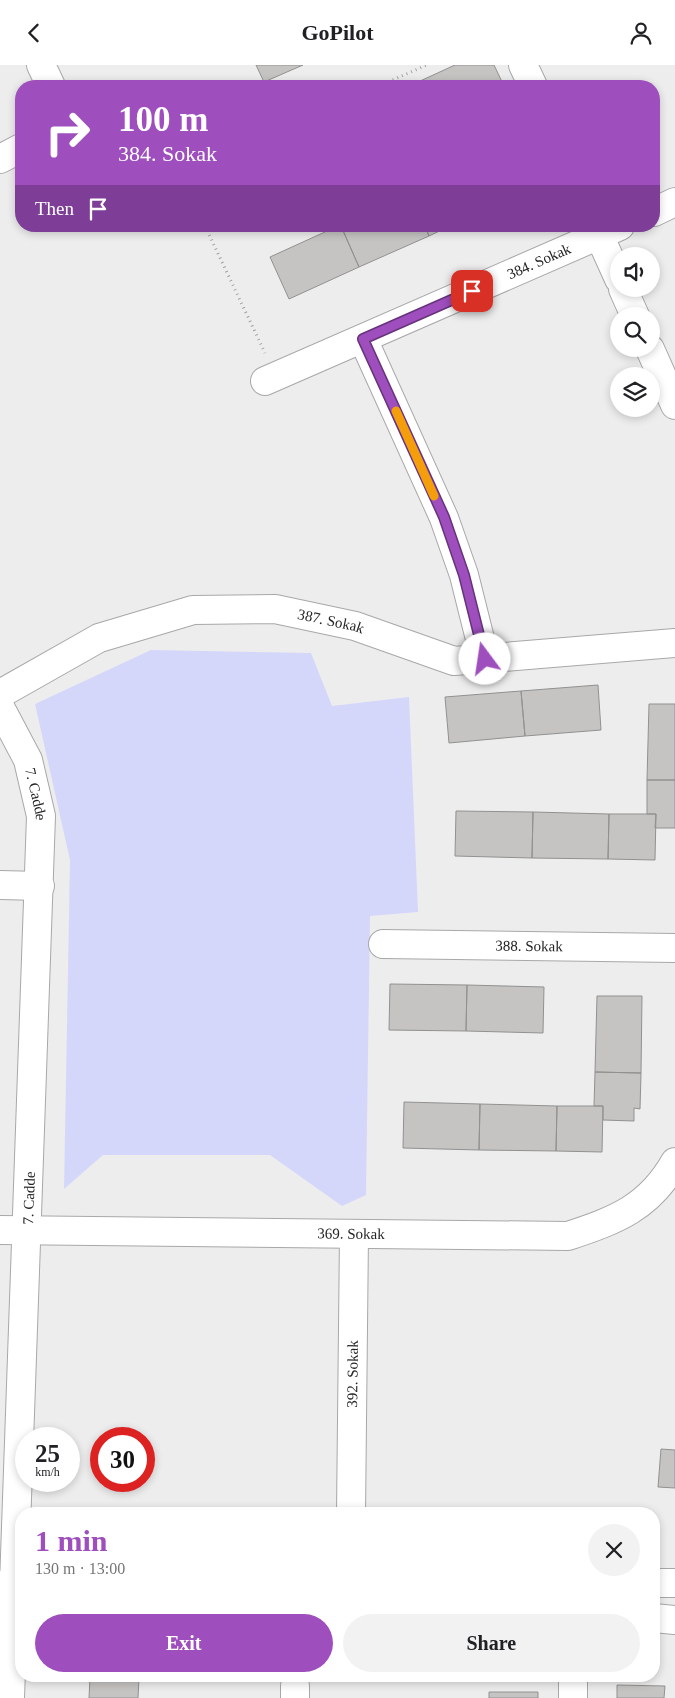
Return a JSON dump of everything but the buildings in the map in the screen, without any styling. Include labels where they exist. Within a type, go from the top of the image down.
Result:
[{"type":"street","points":[[41,65],[48,80]]},
{"type":"street","points":[[523,65],[530,80]]},
{"type":"street","points":[[0,159],[15,151]]},
{"type":"street","points":[[660,208],[675,202]]},
{"type":"street","name":"384. Sokak","points":[[271,379],[598,232]]},
{"type":"street","points":[[606,232],[610,247]]},
{"type":"street","points":[[363,339],[444,517],[464,575],[485,659]]},
{"type":"street","points":[[654,357],[675,405]]},
{"type":"street","name":"387. Sokak","points":[[0,693],[99,638],[193,611],[275,609],[355,626],[454,661],[675,643]]},
{"type":"street","name":"7. Cadde","points":[[0,707],[28,760],[41,816],[28,1231],[16,1507]]},
{"type":"street","points":[[0,885],[40,886]]},
{"type":"street","name":"388. Sokak","points":[[383,944],[675,948]]},
{"type":"street","name":"369. Sokak","points":[[0,1230],[568,1236],[602,1225],[637,1207],[663,1183],[675,1162]]},
{"type":"street","name":"392. Sokak","points":[[352,1507],[354,1234]]},
{"type":"street","name":"7. Cadde","points":[[10,1698],[15,1519]]},
{"type":"street","points":[[660,1583],[675,1583]]},
{"type":"street","points":[[660,1619],[675,1620]]},
{"type":"street","points":[[573,1682],[573,1698]]},
{"type":"path","points":[[393,80],[427,65]]},
{"type":"path","points":[[208,232],[271,379]]},
{"type":"shaded area","points":[[151,650],[311,653],[332,706],[409,697],[418,912],[370,916],[366,1195],[342,1206],[270,1155],[103,1155],[64,1189],[70,860],[35,704]]},
{"type":"slow traffic","points":[[396,411],[434,496]]},
{"type":"route","points":[[472,291],[363,339],[444,517],[464,575],[485,659]]}]
